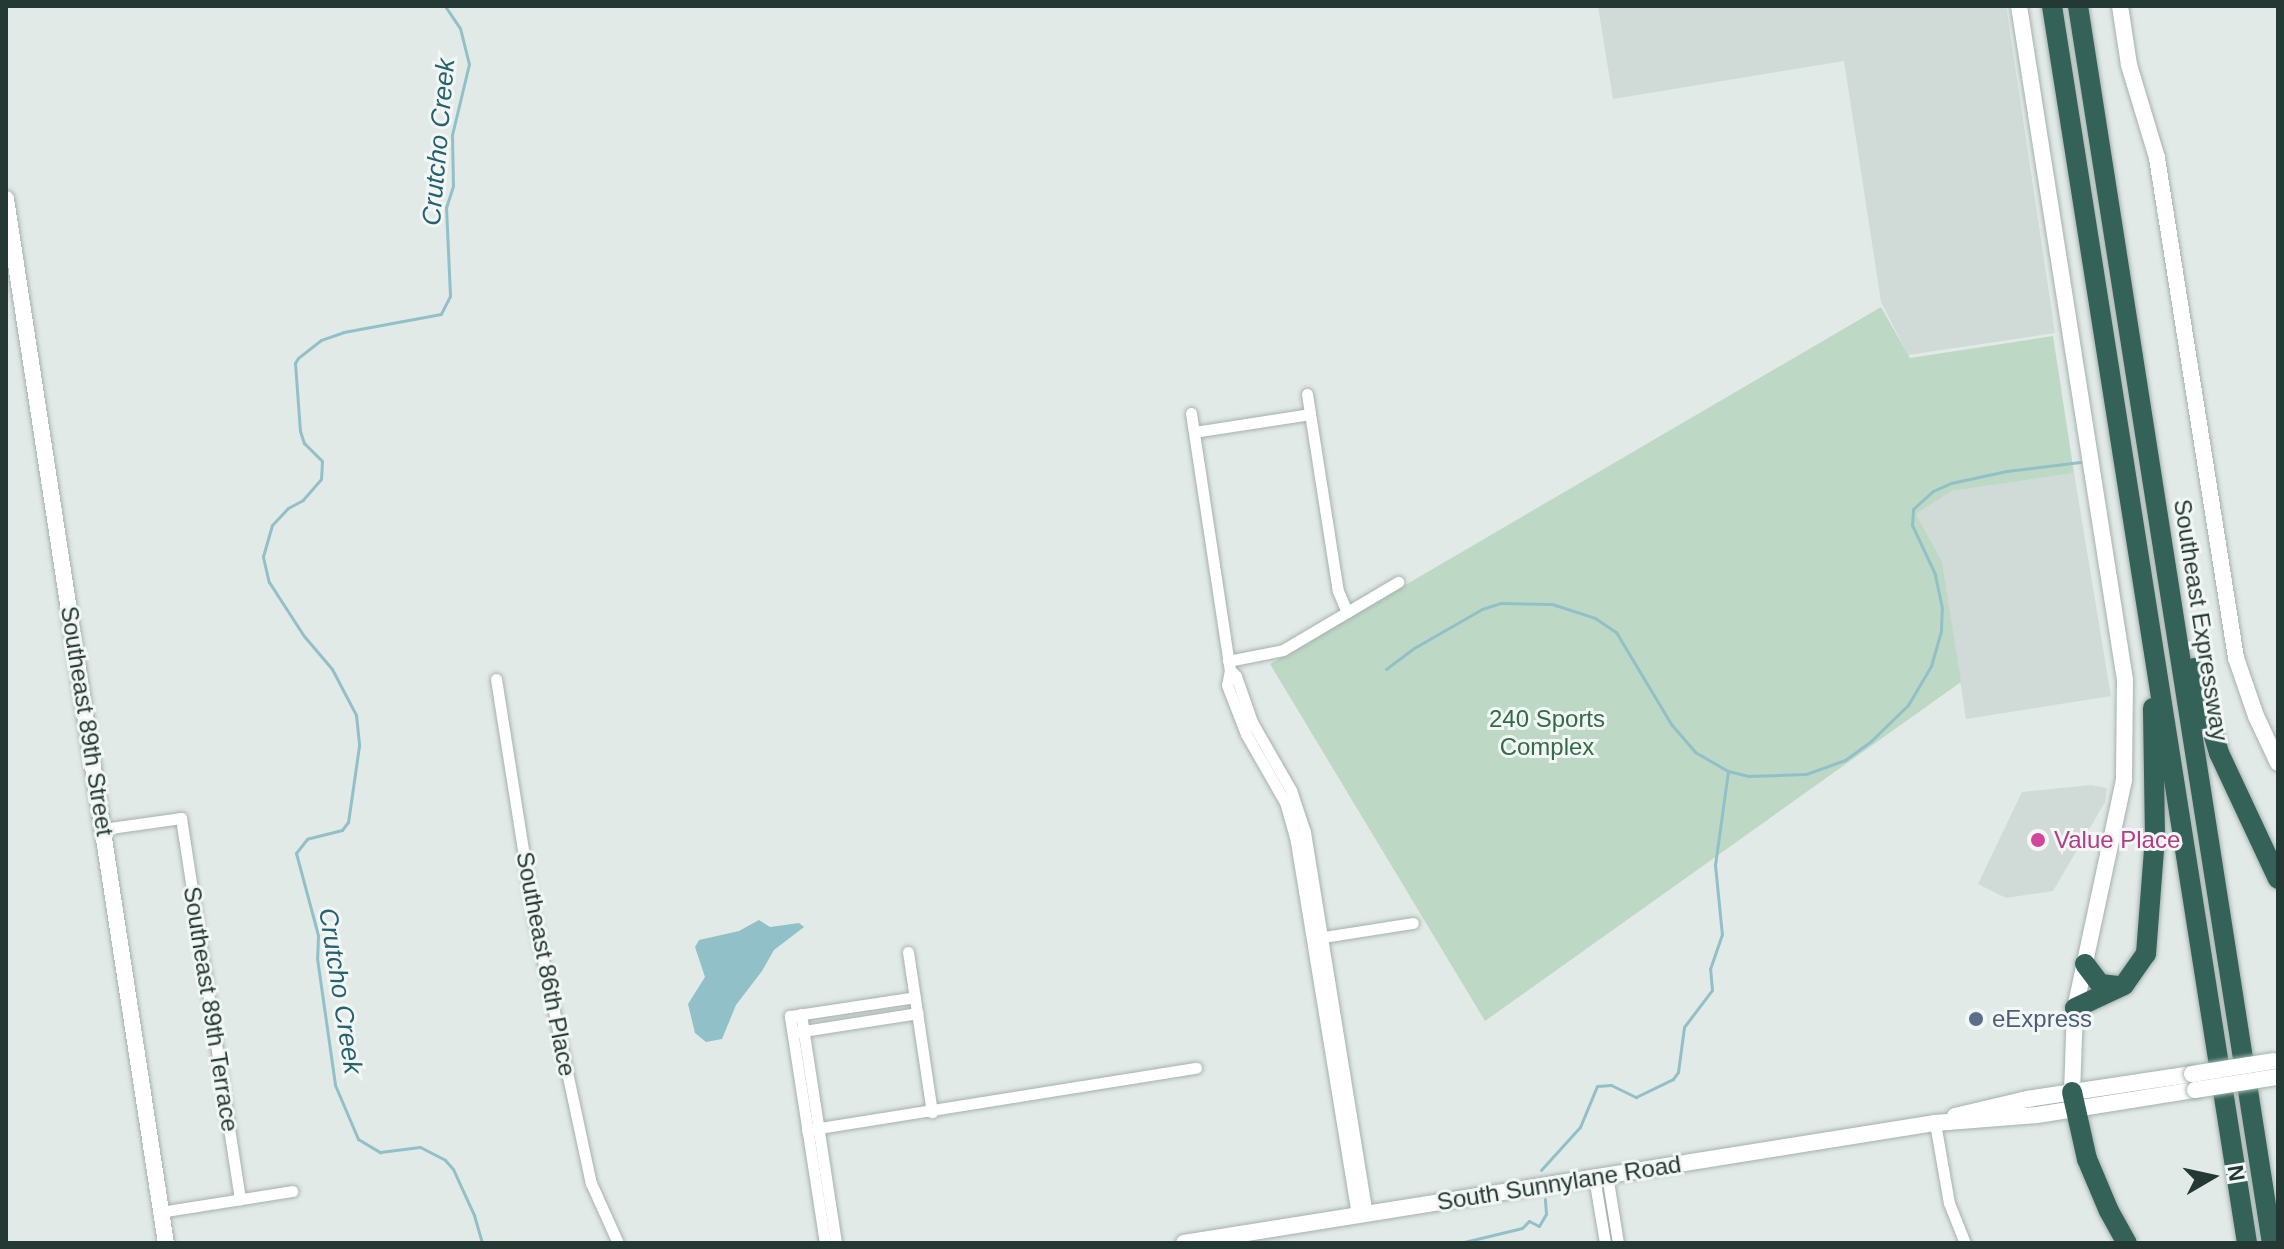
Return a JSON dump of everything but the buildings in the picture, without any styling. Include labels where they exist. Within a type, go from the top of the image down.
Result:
[{"type":"highway","name":"Southeast Expressway","points":[[2052,6],[2247,1243]]},
{"type":"highway","name":"Southeast Expressway","points":[[2078,6],[2272,1243]]},
{"type":"highway","points":[[2155,493],[2207,719],[2278,879]]},
{"type":"highway","points":[[2075,1008],[2124,985],[2138,970],[2150,939],[2156,796],[2153,636]]},
{"type":"highway","points":[[2085,964],[2103,986],[2124,985]]},
{"type":"highway","points":[[2074,1100],[2096,1184],[2127,1243]]},
{"type":"street","points":[[2019,6],[2125,680],[2124,780],[2075,1008],[2074,1100]]},
{"type":"street","points":[[2120,6],[2129,65],[2157,158],[2236,658],[2256,716],[2278,763]]},
{"type":"street","name":"Southeast 89th Street","points":[[6,199],[166,1243]]},
{"type":"street","points":[[1307,394],[1338,591],[1347,612]]},
{"type":"street","points":[[1191,413],[1229,665],[1227,685],[1235,708],[1268,761],[1304,858],[1362,1214]]},
{"type":"street","points":[[1194,432],[1310,414]]},
{"type":"street","points":[[1229,665],[1278,652],[1398,582]]},
{"type":"street","name":"Southeast 86th Place","points":[[496,679],[534,918],[591,1183],[618,1243]]},
{"type":"street","name":"Southeast 89th Terrace","points":[[103,829],[181,818],[240,1199]]},
{"type":"street","points":[[1318,938],[1413,923]]},
{"type":"street","points":[[908,952],[932,1112]]},
{"type":"street","points":[[836,1243],[826,1210],[796,1015],[915,997]]},
{"type":"street","points":[[798,1032],[918,1013]]},
{"type":"street","points":[[813,1129],[1196,1068]]},
{"type":"street","name":"South Sunnylane Road","points":[[1184,1243],[1935,1123],[1983,1107],[2074,1100],[2276,1069]]},
{"type":"street","points":[[1935,1123],[1949,1203],[1965,1243]]},
{"type":"street","points":[[1600,1176],[1605,1243]]},
{"type":"street","points":[[1600,1176],[1618,1243]]},
{"type":"street","points":[[160,1212],[292,1191]]},
{"type":"street","points":[[825,1243],[826,1210]]},
{"type":"shaded area","points":[[1598,6],[2006,6],[2055,333],[1908,355],[1881,302],[1844,61],[1613,99]]},
{"type":"shaded area","points":[[2074,473],[2111,696],[1966,719],[1942,561],[1916,514],[1952,491]]},
{"type":"shaded area","points":[[2091,785],[2107,788],[2105,802],[2053,891],[2006,898],[1978,884],[2022,792]]},
{"type":"green space","name":"240 Sports Complex","points":[[1881,307],[1910,358],[2053,336],[2074,473],[1952,491],[1916,514],[1942,561],[1961,682],[1485,1021],[1270,664]]},
{"type":"water","points":[[759,920],[770,927],[799,923],[804,927],[774,950],[736,1005],[722,1039],[706,1042],[695,1033],[688,1004],[705,977],[695,947],[699,940],[739,931]]},
{"type":"waterway","name":"Crutcho Creek","points":[[445,6],[460,28],[469,64],[452,135],[453,186],[446,207],[450,296],[441,314],[344,332],[321,340],[298,358],[295,363],[300,431],[304,443],[322,461],[321,479],[303,500],[288,508],[272,525],[263,557],[269,582],[304,636],[332,669],[356,715],[359,746],[348,822],[342,830],[307,839],[296,853],[318,935],[317,958],[335,1085],[358,1139],[380,1152],[420,1147],[445,1160],[453,1169],[474,1215],[482,1243]]},
{"type":"waterway","points":[[1386,669],[1414,648],[1482,609],[1501,603],[1552,604],[1595,618],[1616,632],[1671,724],[1695,752],[1728,771],[1748,776],[1806,774],[1845,760],[1871,741],[1908,705],[1931,666],[1941,631],[1942,608],[1935,574],[1912,525],[1913,509],[1933,491],[1951,483],[2007,471],[2080,462]]},
{"type":"waterway","points":[[1541,1170],[1580,1127],[1597,1086],[1611,1085],[1636,1097],[1673,1079],[1678,1072],[1684,1027],[1712,990],[1710,969],[1722,935],[1715,865],[1728,771]]},
{"type":"waterway","points":[[1460,1243],[1522,1228],[1529,1221],[1539,1226],[1546,1214],[1545,1199]]},
{"type":"place","name":"Value Place","points":[[2038,840]]},
{"type":"place","name":"eExpress","points":[[1976,1019]]}]
